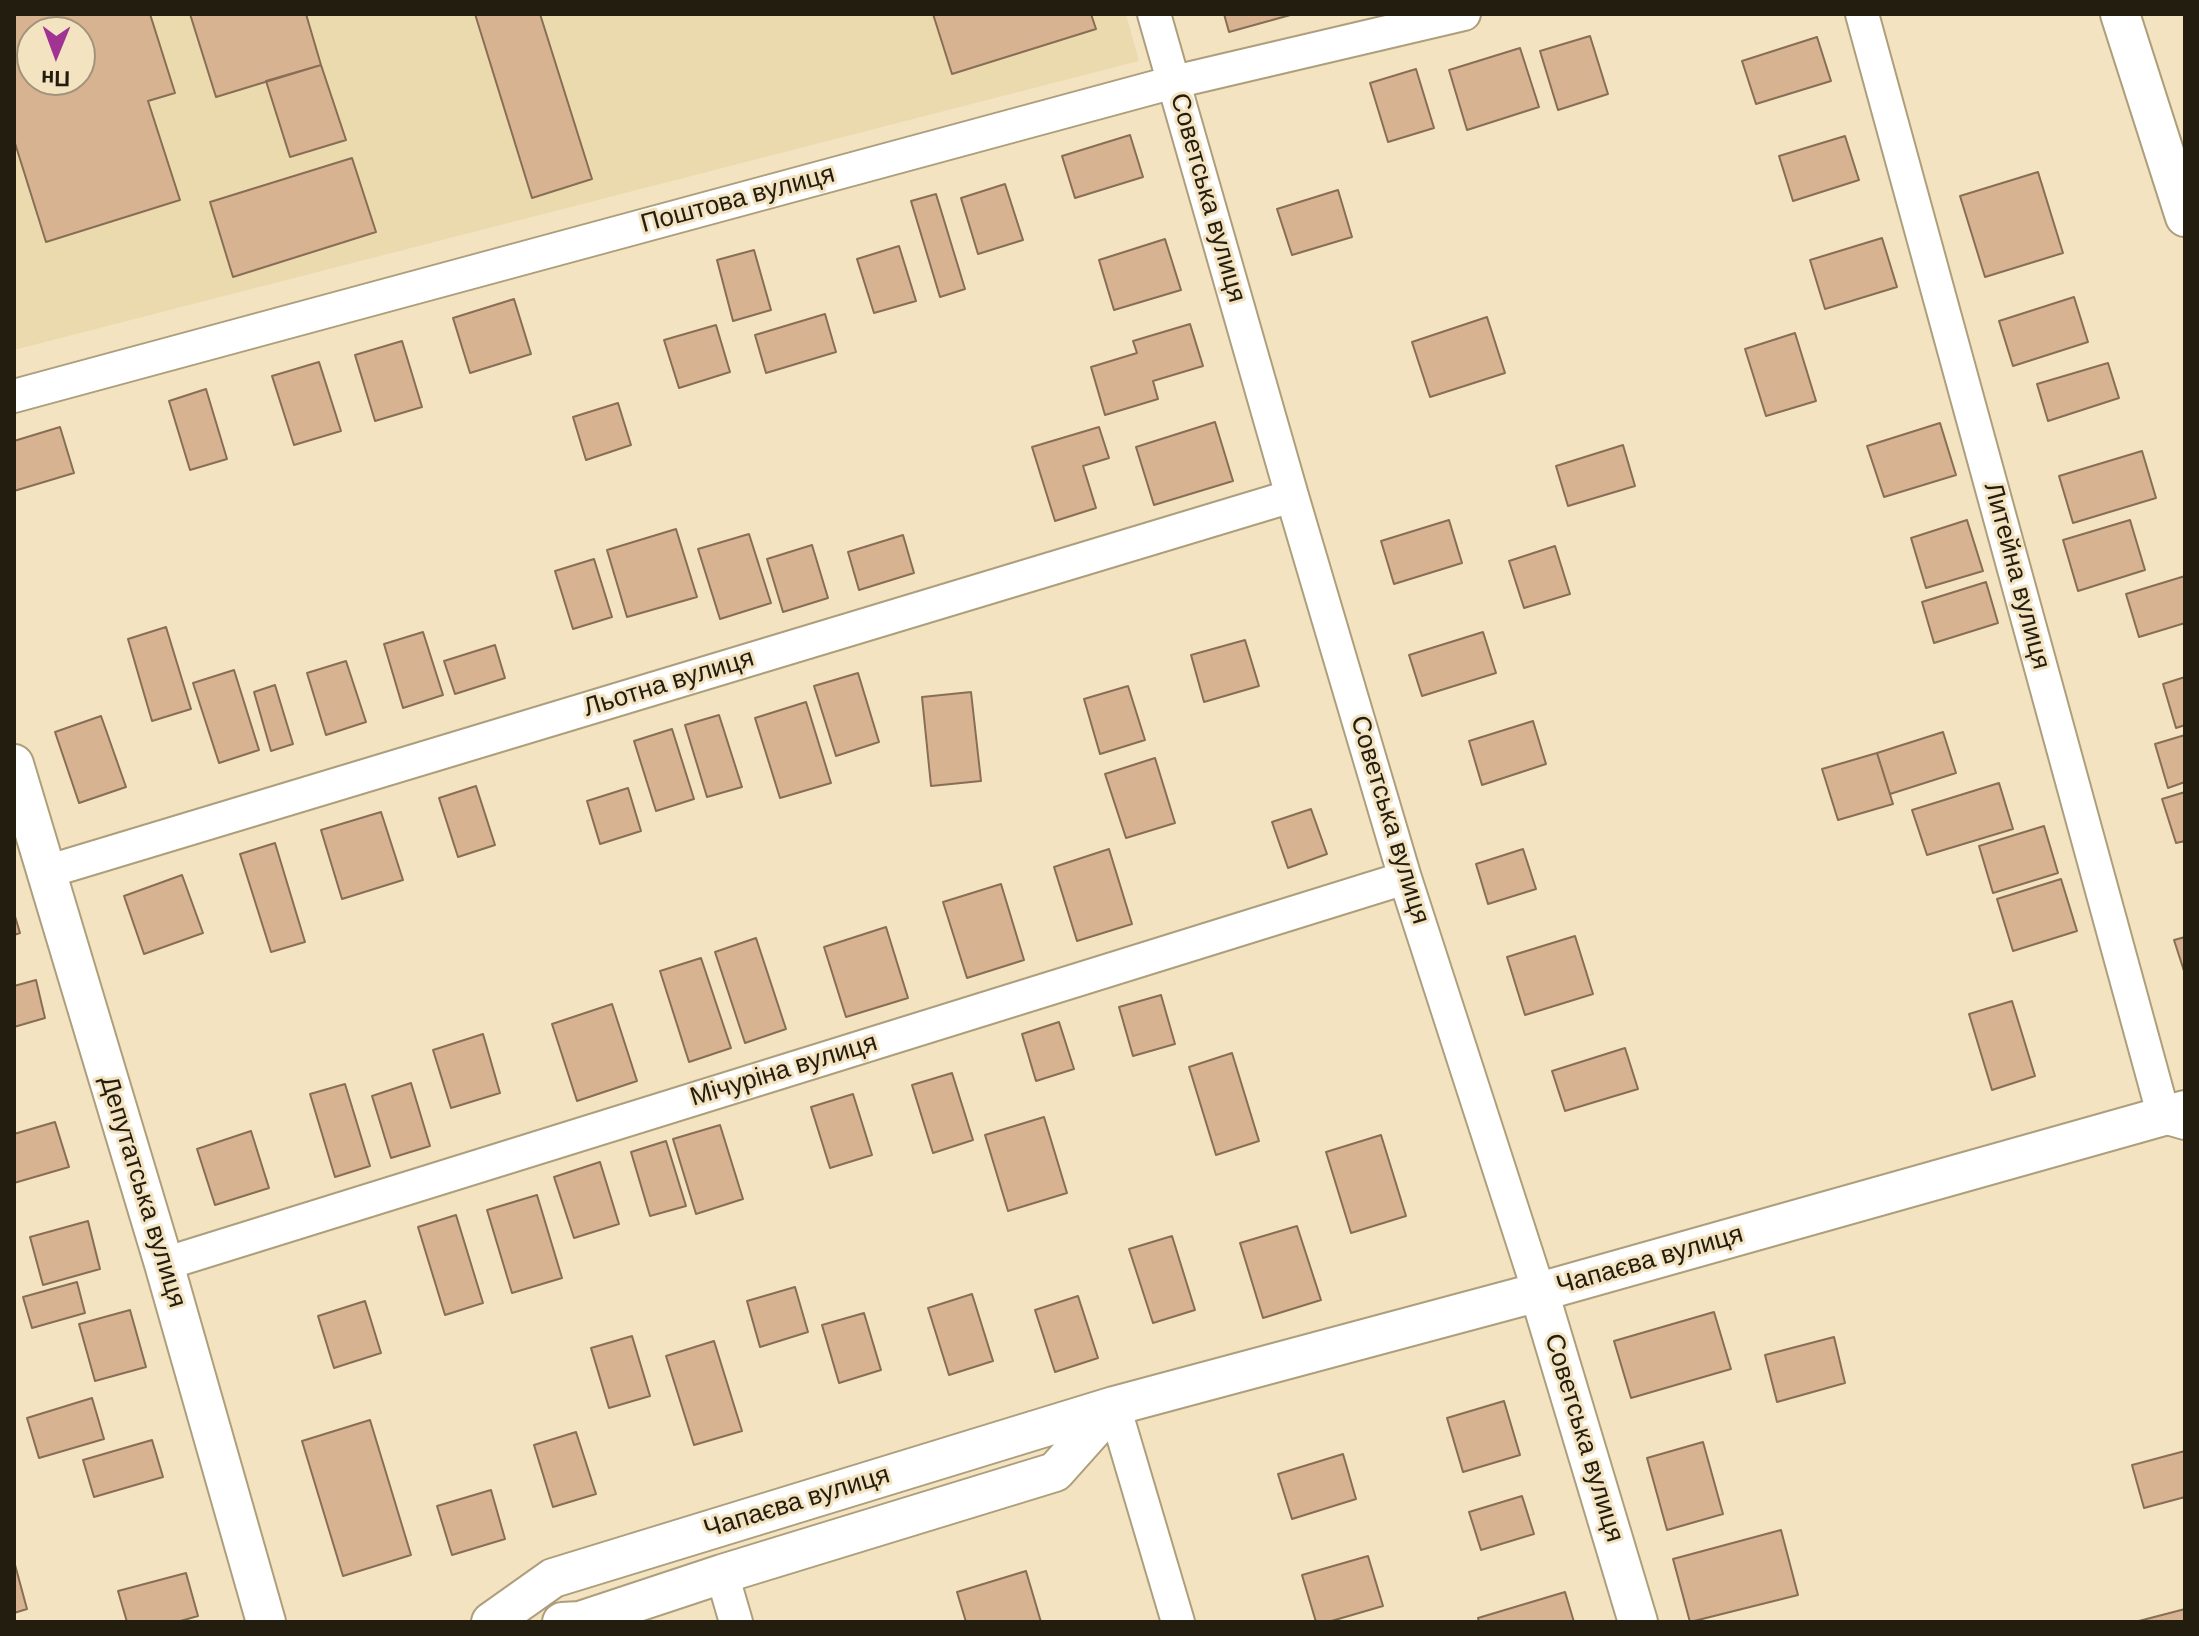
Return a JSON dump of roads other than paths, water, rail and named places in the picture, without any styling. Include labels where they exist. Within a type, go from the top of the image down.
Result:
[{"type":"street","name":"Советська вулиця","points":[[1154,14],[1405,878],[1539,1292],[1638,1622]]},
{"type":"street","name":"Поштова вулиця","points":[[14,396],[1174,82],[1464,14]]},
{"type":"street","name":"Литейна вулиця","points":[[1862,14],[2178,1117]]},
{"type":"street","points":[[2120,14],[2185,217]]},
{"type":"street","name":"Льотна вулиця","points":[[46,872],[1292,496]]},
{"type":"street","name":"Депутатська вулиця","points":[[14,764],[164,1264],[266,1622]]},
{"type":"street","name":"Мічуріна вулиця","points":[[164,1264],[1405,878]]},
{"type":"street","name":"Чапаєва вулиця","points":[[491,1622],[553,1578],[1114,1406],[2178,1117]]},
{"type":"street","name":"Чапаєва вулиця","points":[[562,1622],[580,1621],[1055,1472],[1114,1406]]},
{"type":"street","points":[[1114,1406],[1178,1622]]},
{"type":"street","points":[[722,1574],[736,1622]]}]
